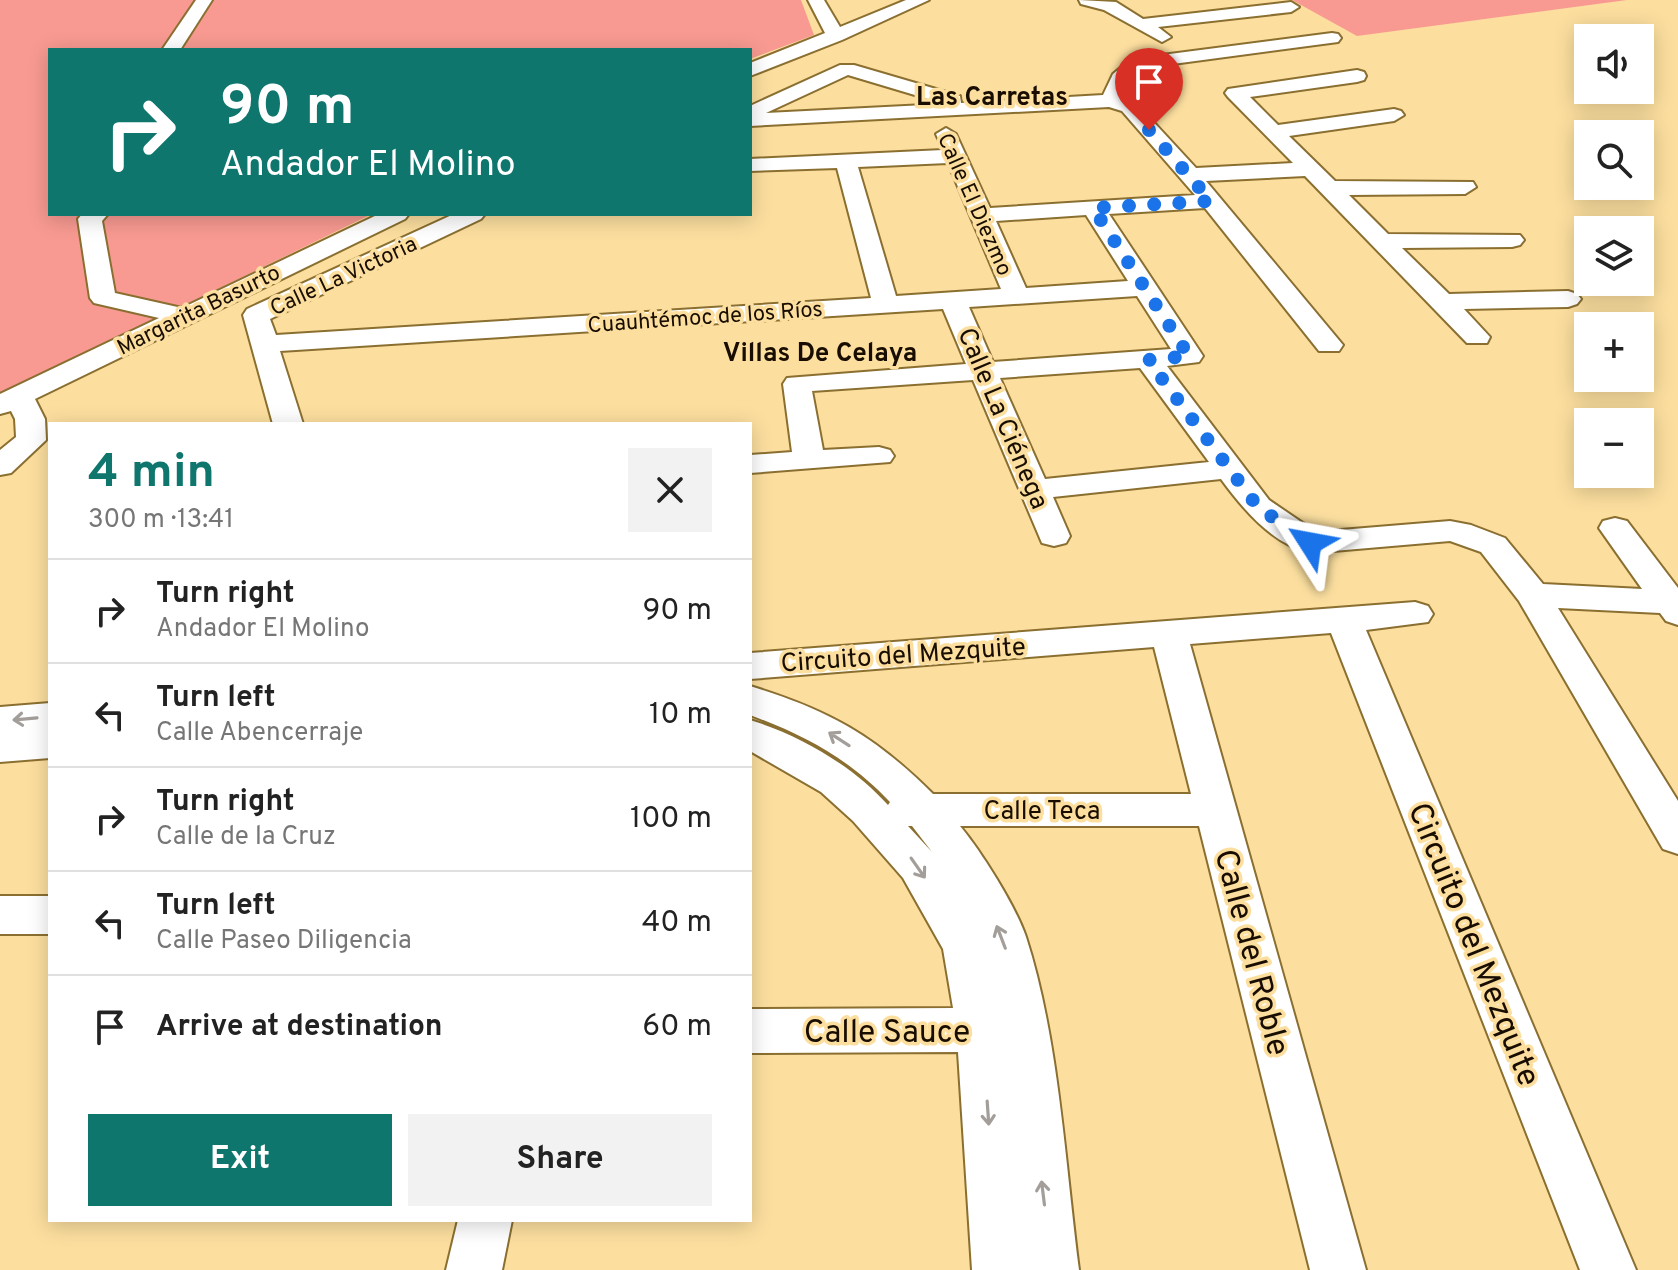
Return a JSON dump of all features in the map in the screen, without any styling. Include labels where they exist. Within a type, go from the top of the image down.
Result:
[{"type":"street","points":[[172,48],[204,0]]},
{"type":"street","points":[[816,0],[836,36]]},
{"type":"street","points":[[752,69],[921,0]]},
{"type":"street","points":[[1087,0],[1110,6],[1191,55]]},
{"type":"street","points":[[1138,22],[1177,0]]},
{"type":"street","points":[[1234,0],[1252,11]]},
{"type":"street","points":[[1138,22],[1291,7]]},
{"type":"street","points":[[1111,101],[1120,78],[1138,63],[1332,38]]},
{"type":"street","points":[[752,112],[847,69],[982,108]]},
{"type":"street","points":[[1357,76],[1235,93],[1477,337]]},
{"type":"street","points":[[752,120],[1111,101],[1129,107],[1190,175],[1329,345]]},
{"type":"street","name":"Calle El Diezmo","points":[[935,111],[1017,296]]},
{"type":"street","points":[[1271,132],[1394,115]]},
{"type":"street","points":[[752,165],[956,156]]},
{"type":"street","points":[[846,161],[886,305]]},
{"type":"street","points":[[1190,175],[1311,169]]},
{"type":"street","points":[[1331,188],[1465,187]]},
{"type":"street","points":[[981,215],[1211,201]]},
{"type":"street","points":[[809,461],[797,384],[1189,356],[1093,208]]},
{"type":"street","points":[[94,216],[90,219],[103,298],[184,316]]},
{"type":"street","name":"Margarita Basurto","points":[[10,401],[393,216]]},
{"type":"street","name":"Calle La Victoria","points":[[256,315],[469,216]]},
{"type":"street","points":[[1384,241],[1512,240]]},
{"type":"street","name":"Cuauhtémoc de los Ríos","points":[[265,344],[1145,288]]},
{"type":"street","points":[[1443,302],[1568,299]]},
{"type":"street","points":[[215,301],[256,315],[287,422]]},
{"type":"street","name":"Calle La Ciénega","points":[[953,301],[1054,536]]},
{"type":"street","points":[[1148,360],[1258,507],[1310,543],[1450,531],[1471,535],[1493,545],[1533,595],[1678,837]]},
{"type":"street","points":[[0,466],[40,444],[30,419],[10,401]]},
{"type":"street","points":[[752,464],[879,456]]},
{"type":"street","points":[[1035,489],[1230,469]]},
{"type":"street","points":[[1615,528],[1674,607]]},
{"type":"street","points":[[1533,595],[1674,607]]},
{"type":"street","name":"Circuito del Mezquite","points":[[752,666],[1415,614]]},
{"type":"street","name":"Circuito del Mezquite","points":[[1343,618],[1608,1270]]},
{"type":"street","name":"Calle del Roble","points":[[1169,634],[1338,1270]]},
{"type":"street","points":[[752,701],[821,727],[880,766],[923,810],[957,853],[1003,935],[1000,1270]]},
{"type":"street","points":[[0,721],[48,717]]},
{"type":"street","points":[[752,735],[792,754],[835,781],[868,810],[918,866],[965,946],[1003,1030],[1051,1270]]},
{"type":"street","points":[[0,747],[48,743]]},
{"type":"street","name":"Calle Teca","points":[[868,810],[1215,810]]},
{"type":"street","points":[[0,915],[48,915]]},
{"type":"street","name":"Calle Sauce","points":[[752,1031],[1003,1030]]},
{"type":"street","points":[[474,1270],[485,1222]]},
{"type":"shaded area","points":[[0,0],[801,0],[814,35],[752,58],[752,48],[48,48],[48,216],[368,216],[0,395]]},
{"type":"shaded area","points":[[1292,0],[1627,0],[1357,36]]},
{"type":"district","name":"Las Carretas","points":[[992,96]]},
{"type":"district","name":"Villas De Celaya","points":[[820,352]]},
{"type":"route","points":[[1149,130],[1211,201],[1093,208],[1189,356],[1148,360],[1258,507],[1310,543]]}]
